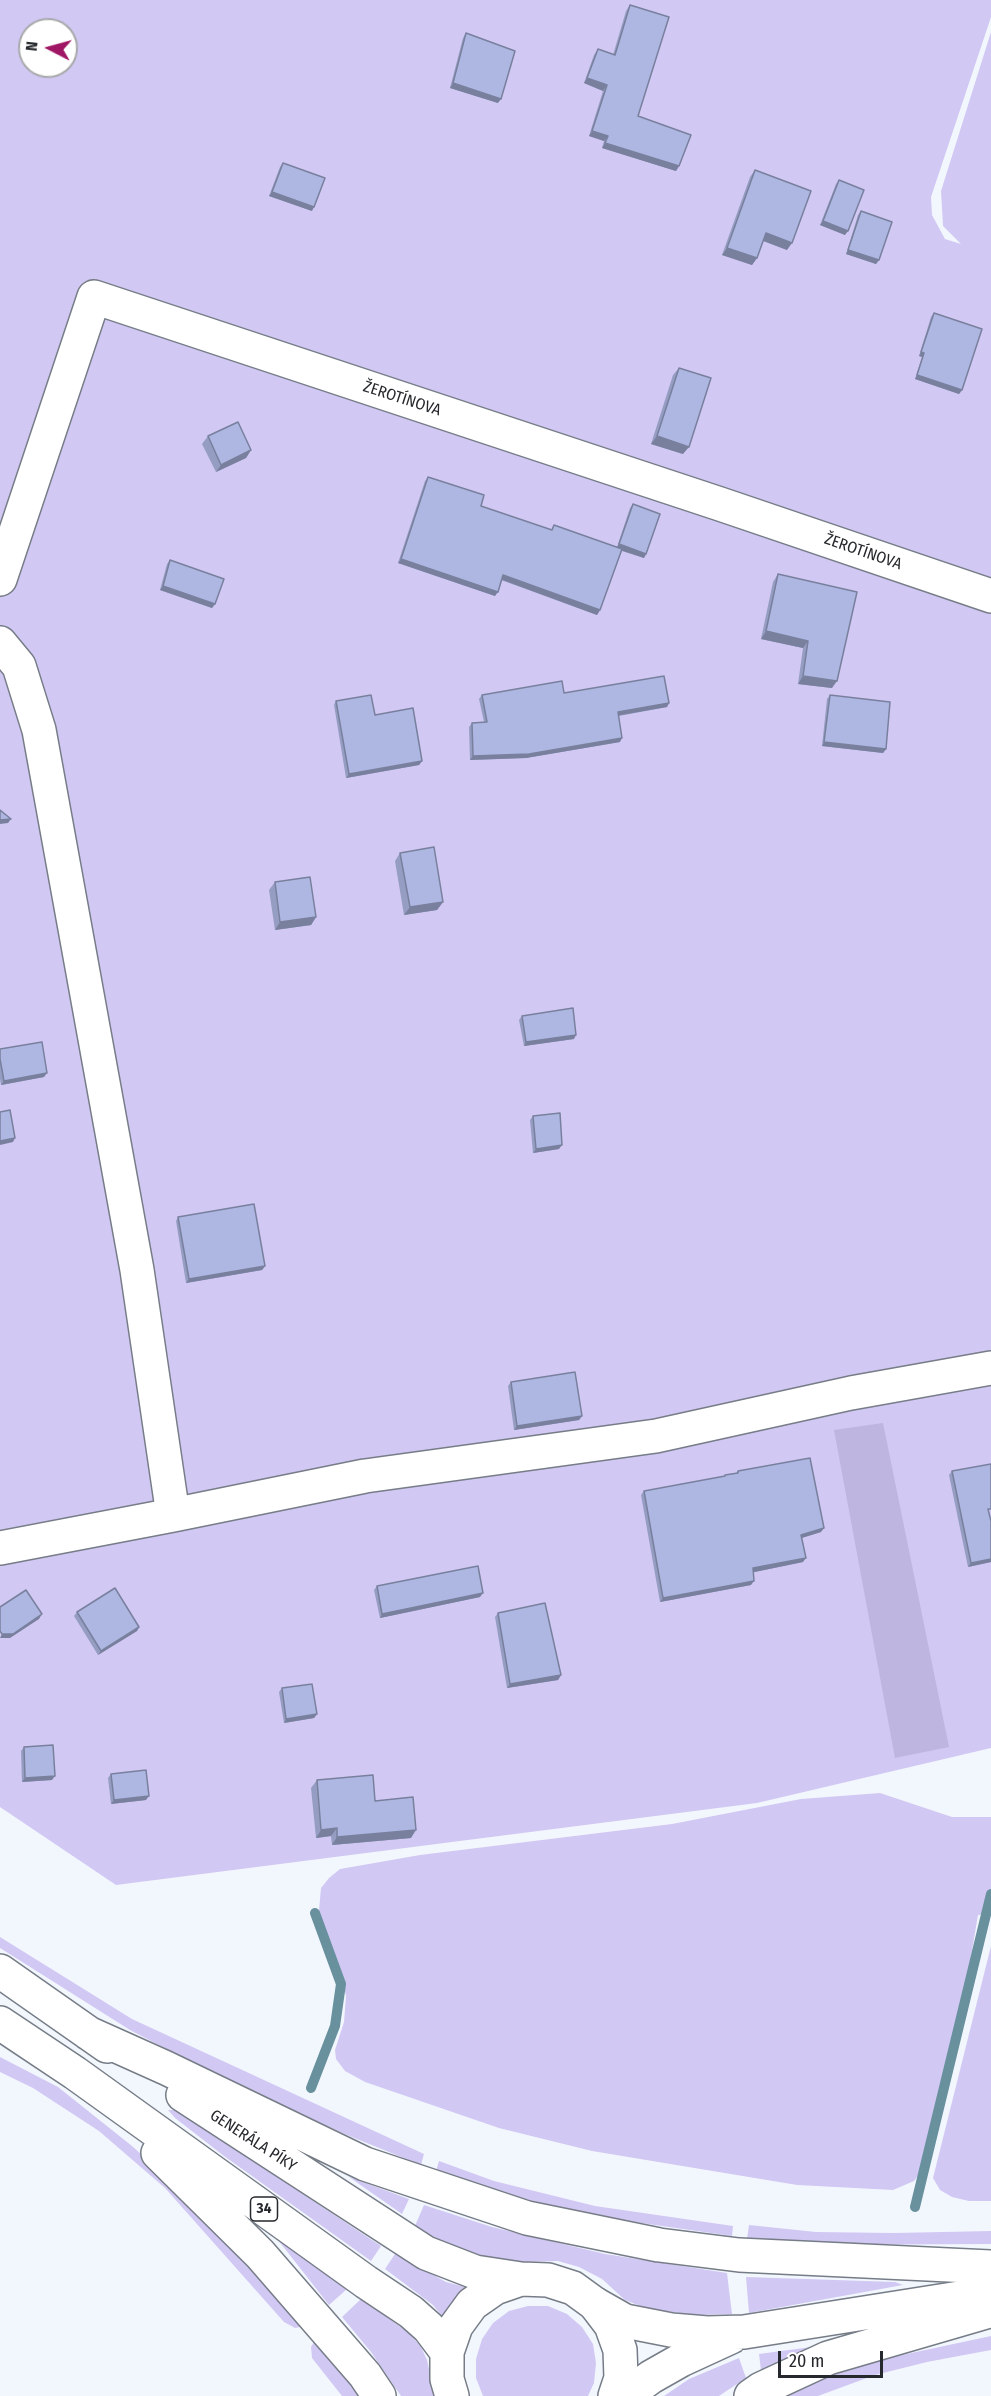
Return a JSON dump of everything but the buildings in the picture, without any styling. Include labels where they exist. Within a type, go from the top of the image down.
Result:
[{"type":"main road","name":"ŽEROTÍNOVA","points":[[0,579],[94,297],[709,500],[991,596]]},
{"type":"main road","points":[[0,643],[19,666],[39,730],[137,1270],[173,1515]]},
{"type":"main road","points":[[0,1548],[365,1476],[656,1436],[851,1393],[991,1368]]},
{"type":"main road","name":"GENERÁLA PÍKY","points":[[0,1971],[88,2033],[426,2253],[475,2272],[521,2280]]},
{"type":"main road","name":"34","points":[[0,2023],[75,2073],[411,2312],[429,2328],[447,2352]]},
{"type":"main road","points":[[88,2033],[365,2164],[527,2218],[658,2245],[739,2255],[991,2267]]},
{"type":"main road","name":"34","points":[[75,2073],[260,2254],[364,2375],[379,2396]]},
{"type":"main road","points":[[452,2396],[447,2379],[447,2352],[456,2326],[472,2304],[495,2288],[521,2280],[548,2280],[573,2288],[595,2304],[626,2321],[707,2333],[744,2332],[991,2293]]},
{"type":"main road","points":[[595,2304],[611,2325],[620,2350],[621,2378],[615,2396]]},
{"type":"main road","points":[[751,2396],[761,2389],[828,2358],[991,2310]]},
{"type":"main road","points":[[625,2396],[651,2377],[681,2360],[744,2332]]},
{"type":"shaded area","points":[[0,0],[991,0],[991,17],[931,197],[932,215],[945,239],[961,244],[943,226],[941,191],[991,32],[991,1748],[757,1803],[116,1885],[0,1807]]},
{"type":"shaded area","points":[[883,1423],[949,1747],[895,1758],[834,1430]]},
{"type":"shaded area","points":[[880,1793],[952,1817],[991,1817],[991,1913],[978,1915],[954,2057],[926,2165],[914,2181],[893,2190],[797,2185],[592,2151],[499,2128],[365,2082],[345,2071],[336,2059],[335,2050],[344,2022],[346,1996],[339,1969],[318,1921],[321,1888],[340,1869],[420,1855],[672,1824],[801,1799]]},
{"type":"shaded area","points":[[0,1937],[132,2019],[424,2154],[421,2165],[347,2135],[228,2081],[130,2030],[0,1948]]},
{"type":"shaded area","points":[[991,1946],[991,2201],[969,2201],[952,2197],[940,2190],[933,2178]]},
{"type":"shaded area","points":[[0,2057],[58,2087],[132,2146],[171,2181],[305,2326],[295,2328],[284,2322],[165,2188],[99,2131],[33,2088],[0,2072]]},
{"type":"shaded area","points":[[168,2110],[176,2110],[381,2246],[371,2261],[224,2156]]},
{"type":"shaded area","points":[[439,2161],[494,2181],[595,2206],[733,2226],[732,2236],[592,2216],[486,2189],[436,2171]]},
{"type":"shaded area","points":[[349,2177],[409,2199],[402,2214]]},
{"type":"shaded area","points":[[424,2205],[492,2227],[605,2254],[727,2273],[732,2314],[696,2315],[648,2309],[625,2300],[602,2279],[579,2267],[558,2261],[523,2262],[486,2258],[451,2247],[415,2226]]},
{"type":"shaded area","points":[[749,2225],[816,2232],[991,2231],[991,2244],[796,2245],[747,2239]]},
{"type":"shaded area","points":[[278,2240],[347,2289],[329,2305]]},
{"type":"shaded area","points":[[395,2254],[446,2282],[465,2287],[443,2317],[433,2305],[385,2269]]},
{"type":"shaded area","points":[[746,2277],[895,2282],[903,2285],[749,2313]]},
{"type":"shaded area","points":[[361,2299],[409,2333],[421,2347],[427,2360],[435,2396],[401,2396],[371,2352],[342,2317]]},
{"type":"shaded area","points":[[528,2306],[548,2306],[567,2314],[582,2327],[593,2344],[596,2363],[594,2383],[588,2396],[483,2396],[476,2378],[476,2359],[482,2339],[493,2323],[509,2311]]},
{"type":"shaded area","points":[[991,2336],[991,2350],[875,2375],[818,2396],[783,2396],[794,2389],[869,2362]]},
{"type":"shaded area","points":[[316,2339],[359,2396],[342,2396],[312,2358],[311,2347]]},
{"type":"shaded area","points":[[819,2346],[761,2370],[759,2354]]},
{"type":"shaded area","points":[[739,2358],[746,2378],[719,2396],[664,2396],[689,2379]]},
{"type":"waterway","points":[[915,2207],[991,1894]]},
{"type":"waterway","points":[[311,2088],[335,2026],[341,1984],[315,1913]]}]
